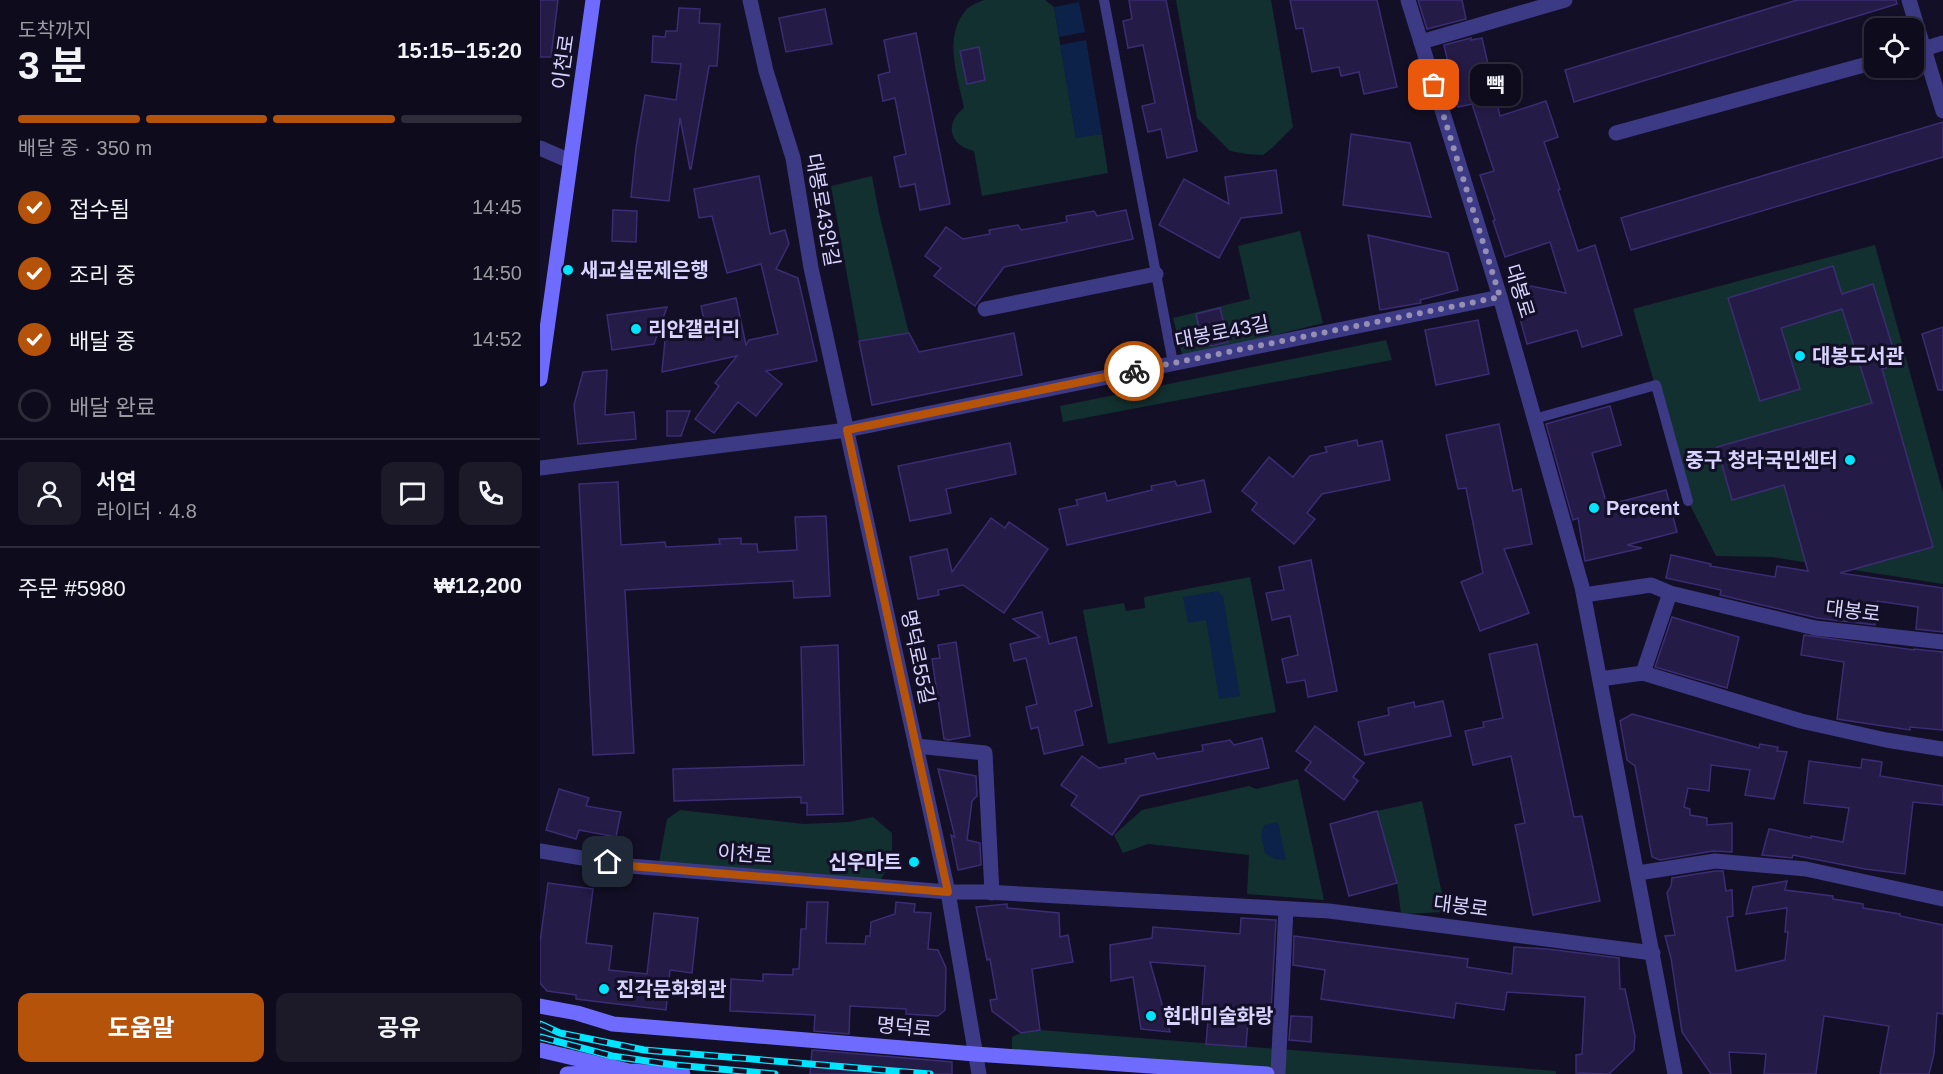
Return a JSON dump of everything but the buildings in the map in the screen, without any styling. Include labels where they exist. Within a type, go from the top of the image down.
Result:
[{"type":"main road","name":"이천로","points":[[540,379],[592,0]]},
{"type":"main road","name":"명덕로","points":[[540,1006],[577,1013],[613,1024],[975,1054],[1267,1074]]},
{"type":"main road","points":[[540,1050],[628,1071]]},
{"type":"main road","points":[[567,1074],[628,1071],[683,1074]]},
{"type":"street","name":"대봉로43안길","points":[[750,0],[766,71],[793,158],[811,268],[847,430]]},
{"type":"street","name":"대봉로","points":[[1408,0],[1500,297],[1584,595],[1675,1074]]},
{"type":"street","points":[[1421,42],[1565,0]]},
{"type":"street","points":[[1909,0],[1913,18]]},
{"type":"street","points":[[1924,49],[1943,43]]},
{"type":"street","points":[[1924,63],[1943,111]]},
{"type":"street","points":[[1616,133],[1864,65]]},
{"type":"street","points":[[540,148],[570,161]]},
{"type":"street","points":[[985,309],[1156,274]]},
{"type":"street","name":"대봉로43길","points":[[540,468],[847,430],[1500,297]]},
{"type":"street","name":"명덕로55길","points":[[847,430],[948,892],[979,1074]]},
{"type":"street","name":"대봉로","points":[[1584,595],[1651,585],[1670,593],[1815,628],[1943,642]]},
{"type":"street","points":[[1642,673],[1670,593]]},
{"type":"street","points":[[1600,679],[1642,673],[1801,721],[1886,740],[1943,749]]},
{"type":"street","points":[[916,746],[985,753],[992,893]]},
{"type":"street","name":"이천로","points":[[540,851],[630,866],[948,892]]},
{"type":"street","points":[[1638,873],[1715,861],[1806,869],[1943,899]]},
{"type":"street","points":[[948,892],[1287,909],[1278,1074]]},
{"type":"street","name":"대봉로","points":[[1287,909],[1335,912],[1653,953]]},
{"type":"lane","points":[[1104,0],[1173,363]]},
{"type":"lane","points":[[1534,419],[1656,385],[1688,501]]},
{"type":"green space","points":[[984,0],[1045,0],[1054,7],[1076,137],[1102,134],[1108,173],[982,196],[974,151],[959,144],[952,133],[952,127],[954,120],[964,108],[954,57],[955,32],[959,20],[967,9]]},
{"type":"green space","points":[[1176,0],[1271,0],[1293,127],[1263,155],[1230,151],[1197,118]]},
{"type":"green space","points":[[872,176],[909,333],[859,341],[831,186]]},
{"type":"green space","points":[[1300,231],[1323,323],[1183,358],[1173,318],[1250,299],[1238,246]]},
{"type":"green space","points":[[1875,245],[1943,493],[1943,584],[1772,557],[1716,556],[1688,501],[1633,309]]},
{"type":"green space","points":[[1386,340],[1392,360],[1063,422],[1060,406]]},
{"type":"green space","points":[[1250,577],[1276,712],[1108,744],[1083,610],[1124,603],[1126,611],[1145,608],[1144,597]]},
{"type":"green space","points":[[1298,779],[1324,900],[1247,894],[1249,855],[1148,844],[1123,853],[1114,835],[1142,810],[1249,786],[1256,789]]},
{"type":"green space","points":[[1422,801],[1446,912],[1401,914],[1397,883],[1377,811]]},
{"type":"green space","points":[[680,810],[804,824],[848,822],[873,817],[892,833],[892,862],[877,885],[658,868],[667,819]]},
{"type":"green space","points":[[1040,1030],[1556,1071],[1556,1074],[1267,1074],[1012,1056],[1012,1037]]},
{"type":"water","points":[[1079,2],[1085,32],[1059,37],[1054,7]]},
{"type":"water","points":[[1086,40],[1102,134],[1076,138],[1060,45]]},
{"type":"water","points":[[1217,591],[1223,596],[1240,696],[1219,699],[1206,620],[1188,623],[1183,597]]},
{"type":"water","points":[[1278,822],[1286,860],[1275,859],[1265,853],[1261,835],[1264,825]]},
{"type":"railway","points":[[540,1024],[560,1033],[644,1050],[930,1074]]},
{"type":"railway","points":[[540,1037],[612,1056],[675,1065],[775,1074]]},
{"type":"way so far","points":[[1134,371],[1500,297],[1434,85]]},
{"type":"place","name":"빽","points":[[1434,85]]},
{"type":"place","name":"새교실문제은행","points":[[568,270]]},
{"type":"place","name":"리안갤러리","points":[[636,329]]},
{"type":"place","name":"대봉도서관","points":[[1800,356]]},
{"type":"place","name":"중구 청라국민센터","points":[[1850,460]]},
{"type":"place","name":"Percent","points":[[1594,508]]},
{"type":"place","name":"신우마트","points":[[914,862]]},
{"type":"place","name":"진각문화회관","points":[[604,989]]},
{"type":"place","name":"현대미술화랑","points":[[1151,1016]]},
{"type":"route","points":[[608,862],[630,866],[948,892],[847,430],[1134,371]]}]
